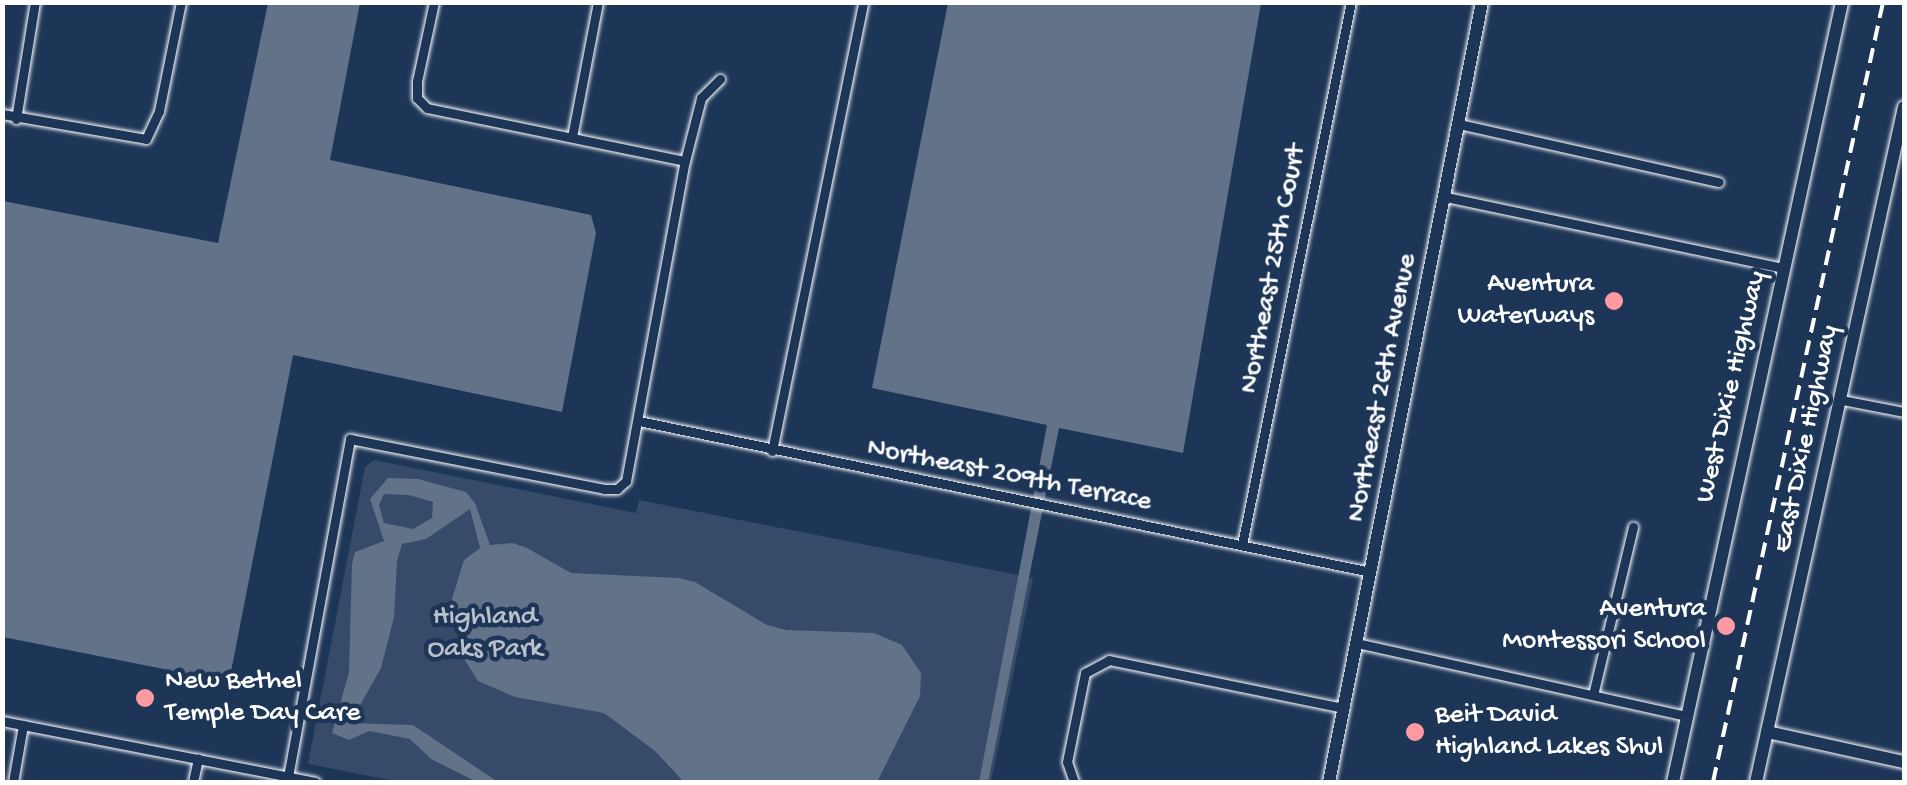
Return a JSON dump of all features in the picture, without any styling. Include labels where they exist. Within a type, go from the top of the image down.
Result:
[{"type":"street","points":[[16,119],[35,2]]},
{"type":"street","points":[[2,114],[146,140],[159,110],[182,2]]},
{"type":"street","points":[[434,2],[417,81],[417,98],[427,108],[686,160]]},
{"type":"street","points":[[572,136],[598,2]]},
{"type":"street","points":[[772,451],[862,2]]},
{"type":"street","name":"Northeast 25th Court","points":[[1242,545],[1350,2]]},
{"type":"street","name":"Northeast 26th Avenue","points":[[1329,782],[1482,2]]},
{"type":"street","name":"West Dixie Highway","points":[[1673,782],[1842,2]]},
{"type":"street","points":[[288,777],[350,439],[617,489],[630,470],[686,160],[701,98],[720,79]]},
{"type":"street","name":"East Dixie Highway","points":[[1756,782],[1904,107]]},
{"type":"street","points":[[1459,124],[1720,182]]},
{"type":"street","points":[[1446,198],[1784,268]]},
{"type":"street","points":[[1842,400],[1904,412]]},
{"type":"street","name":"Northeast 209th Terrace","points":[[639,421],[1030,505],[1371,572]]},
{"type":"street","points":[[1593,695],[1633,528]]},
{"type":"street","points":[[1356,643],[1687,716]]},
{"type":"street","points":[[1074,782],[1066,762],[1085,673],[1109,660],[1343,708]]},
{"type":"street","points":[[2,721],[315,782]]},
{"type":"street","points":[[13,782],[23,725]]},
{"type":"street","points":[[1767,732],[1903,761],[1904,746]]},
{"type":"street","points":[[194,782],[198,759]]},
{"type":"green space","name":"Highland Oaks Park","points":[[374,460],[636,513],[639,500],[1033,578],[991,782],[400,782],[308,764],[365,467]]},
{"type":"shaded area","points":[[268,3],[360,3],[330,160],[591,215],[596,233],[562,412],[293,355],[229,682],[3,637],[3,201],[218,243]]},
{"type":"shaded area","points":[[948,3],[1261,3],[1183,453],[1059,428],[988,782],[979,782],[1047,425],[872,388]]},
{"type":"shaded area","points":[[388,478],[418,479],[466,492],[475,503],[490,545],[513,543],[571,573],[679,578],[695,582],[767,625],[786,630],[874,633],[902,645],[921,673],[920,696],[877,782],[684,782],[655,751],[604,713],[515,697],[478,681],[463,657],[452,599],[464,560],[480,548],[470,509],[426,539],[402,544],[397,561],[394,617],[381,668],[350,723],[413,725],[498,782],[477,782],[431,759],[410,739],[369,731],[349,740],[332,733],[349,672],[352,564],[355,552],[384,541],[370,499]],"holes":[[[384,494],[409,495],[433,502],[432,518],[413,529],[384,523],[379,505]]]},
{"type":"railway","points":[[1713,782],[1883,2]]},
{"type":"place","name":"Aventura Waterways","points":[[1614,301]]},
{"type":"place","name":"Aventura Montessori School","points":[[1726,626]]},
{"type":"place","name":"New Bethel Temple Day Care","points":[[145,698]]},
{"type":"place","name":"Beit David Highland Lakes Shul","points":[[1415,732]]}]
